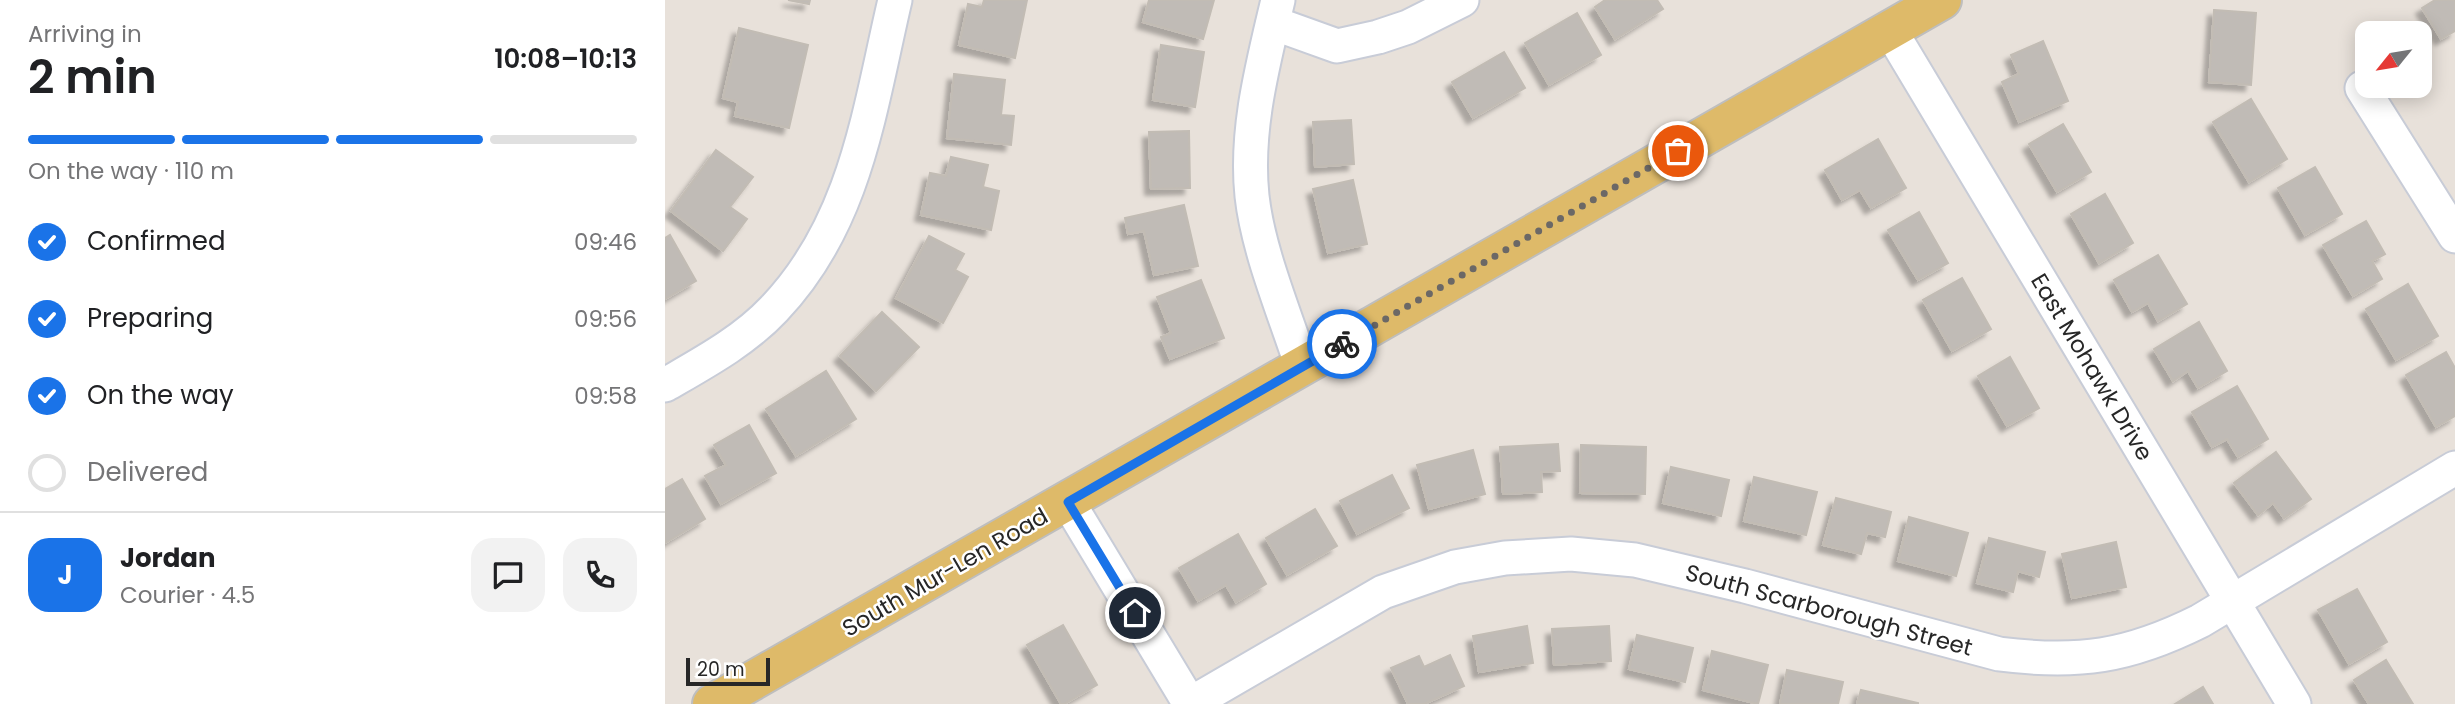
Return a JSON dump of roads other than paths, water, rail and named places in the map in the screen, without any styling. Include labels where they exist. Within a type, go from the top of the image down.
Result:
[{"type":"main road","name":"South Mur-Len Road","points":[[712,704],[1942,0]]},
{"type":"street","points":[[665,385],[734,343],[773,310],[808,268],[831,229],[852,178],[895,0]]},
{"type":"street","points":[[1302,367],[1262,244],[1252,197],[1255,104],[1275,12],[1337,47],[1408,27],[1462,0]]},
{"type":"street","name":"East Mohawk Drive","points":[[1890,30],[2294,704]]},
{"type":"street","points":[[2368,98],[2455,236]]},
{"type":"street","name":"South Scarborough Street","points":[[1190,704],[1383,592],[1455,567],[1505,558],[1571,554],[1636,560],[1745,586],[1999,654],[2040,659],[2089,658],[2127,651],[2165,638],[2232,602],[2455,468]]},
{"type":"street","points":[[1068,502],[1190,704]]}]
